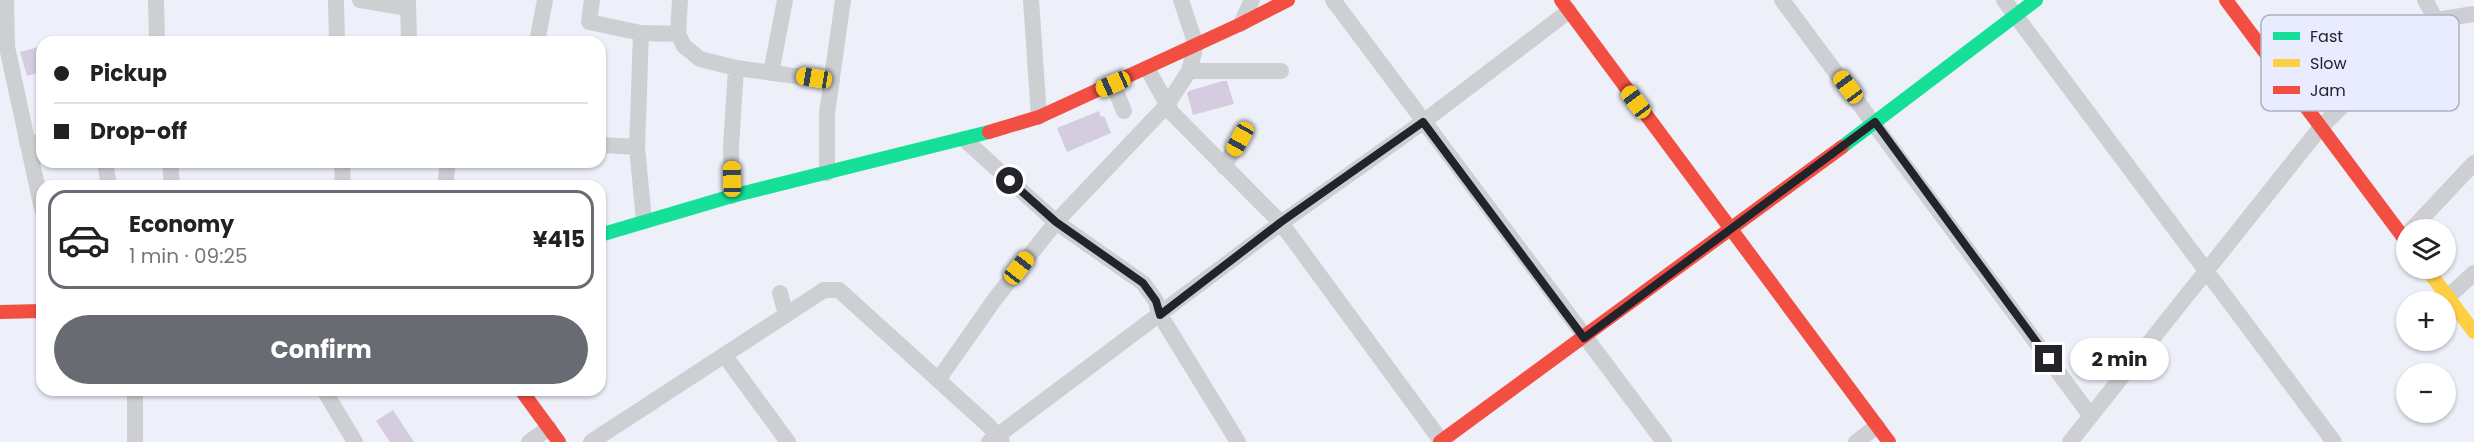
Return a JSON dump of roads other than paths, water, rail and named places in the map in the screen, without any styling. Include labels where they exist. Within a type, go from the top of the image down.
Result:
[{"type":"street","points":[[6,0],[3,47],[34,142],[36,159]]},
{"type":"street","points":[[156,0],[157,36]]},
{"type":"street","points":[[336,0],[337,36]]},
{"type":"street","points":[[360,0],[408,4],[409,36]]},
{"type":"street","points":[[538,36],[545,0]]},
{"type":"street","points":[[592,0],[589,22],[642,33],[678,34]]},
{"type":"street","points":[[680,0],[678,34],[684,46],[700,59],[736,68],[831,81]]},
{"type":"street","points":[[771,73],[785,0]]},
{"type":"street","points":[[827,173],[827,114],[843,0]]},
{"type":"street","points":[[1031,0],[1040,117]]},
{"type":"street","points":[[938,380],[995,299],[1056,222],[1167,105],[1189,71],[1196,45],[1181,0]]},
{"type":"street","points":[[1241,24],[1252,0]]},
{"type":"street","points":[[606,233],[732,196],[964,139],[1040,117],[1288,0]]},
{"type":"street","points":[[1333,0],[1664,442]]},
{"type":"street","points":[[1782,0],[1875,122],[2090,415]]},
{"type":"street","points":[[2004,0],[2334,442]]},
{"type":"street","points":[[1147,68],[1167,105],[1281,222],[1441,442],[1731,229],[2036,0]]},
{"type":"street","points":[[2226,0],[2261,47]]},
{"type":"street","points":[[2425,0],[2433,15]]},
{"type":"street","points":[[591,442],[824,290],[838,290],[938,380],[996,440],[1281,222],[1423,122],[1565,6],[1889,442]]},
{"type":"street","points":[[2459,16],[2474,14]]},
{"type":"street","points":[[642,33],[637,147],[644,220]]},
{"type":"street","points":[[732,196],[731,146],[736,68]]},
{"type":"street","points":[[1189,71],[1281,71]]},
{"type":"street","points":[[1113,84],[1124,111]]},
{"type":"street","points":[[2309,111],[2396,222]]},
{"type":"street","points":[[2070,442],[2208,272],[2321,127],[2337,111]]},
{"type":"street","points":[[964,139],[1056,222],[1143,283],[1156,301],[1160,315],[1238,442]]},
{"type":"street","points":[[1224,166],[1240,139]]},
{"type":"street","points":[[606,145],[637,147]]},
{"type":"street","points":[[2423,219],[2474,163]]},
{"type":"street","points":[[2454,291],[2474,273]]},
{"type":"street","points":[[780,293],[786,315]]},
{"type":"street","points":[[2456,308],[2474,332]]},
{"type":"street","points":[[0,312],[36,311]]},
{"type":"street","points":[[724,356],[788,442]]},
{"type":"street","points":[[135,396],[135,442]]},
{"type":"street","points":[[327,396],[354,442]]},
{"type":"street","points":[[525,396],[554,435],[529,442]]},
{"type":"street","points":[[1856,442],[1877,426]]}]
